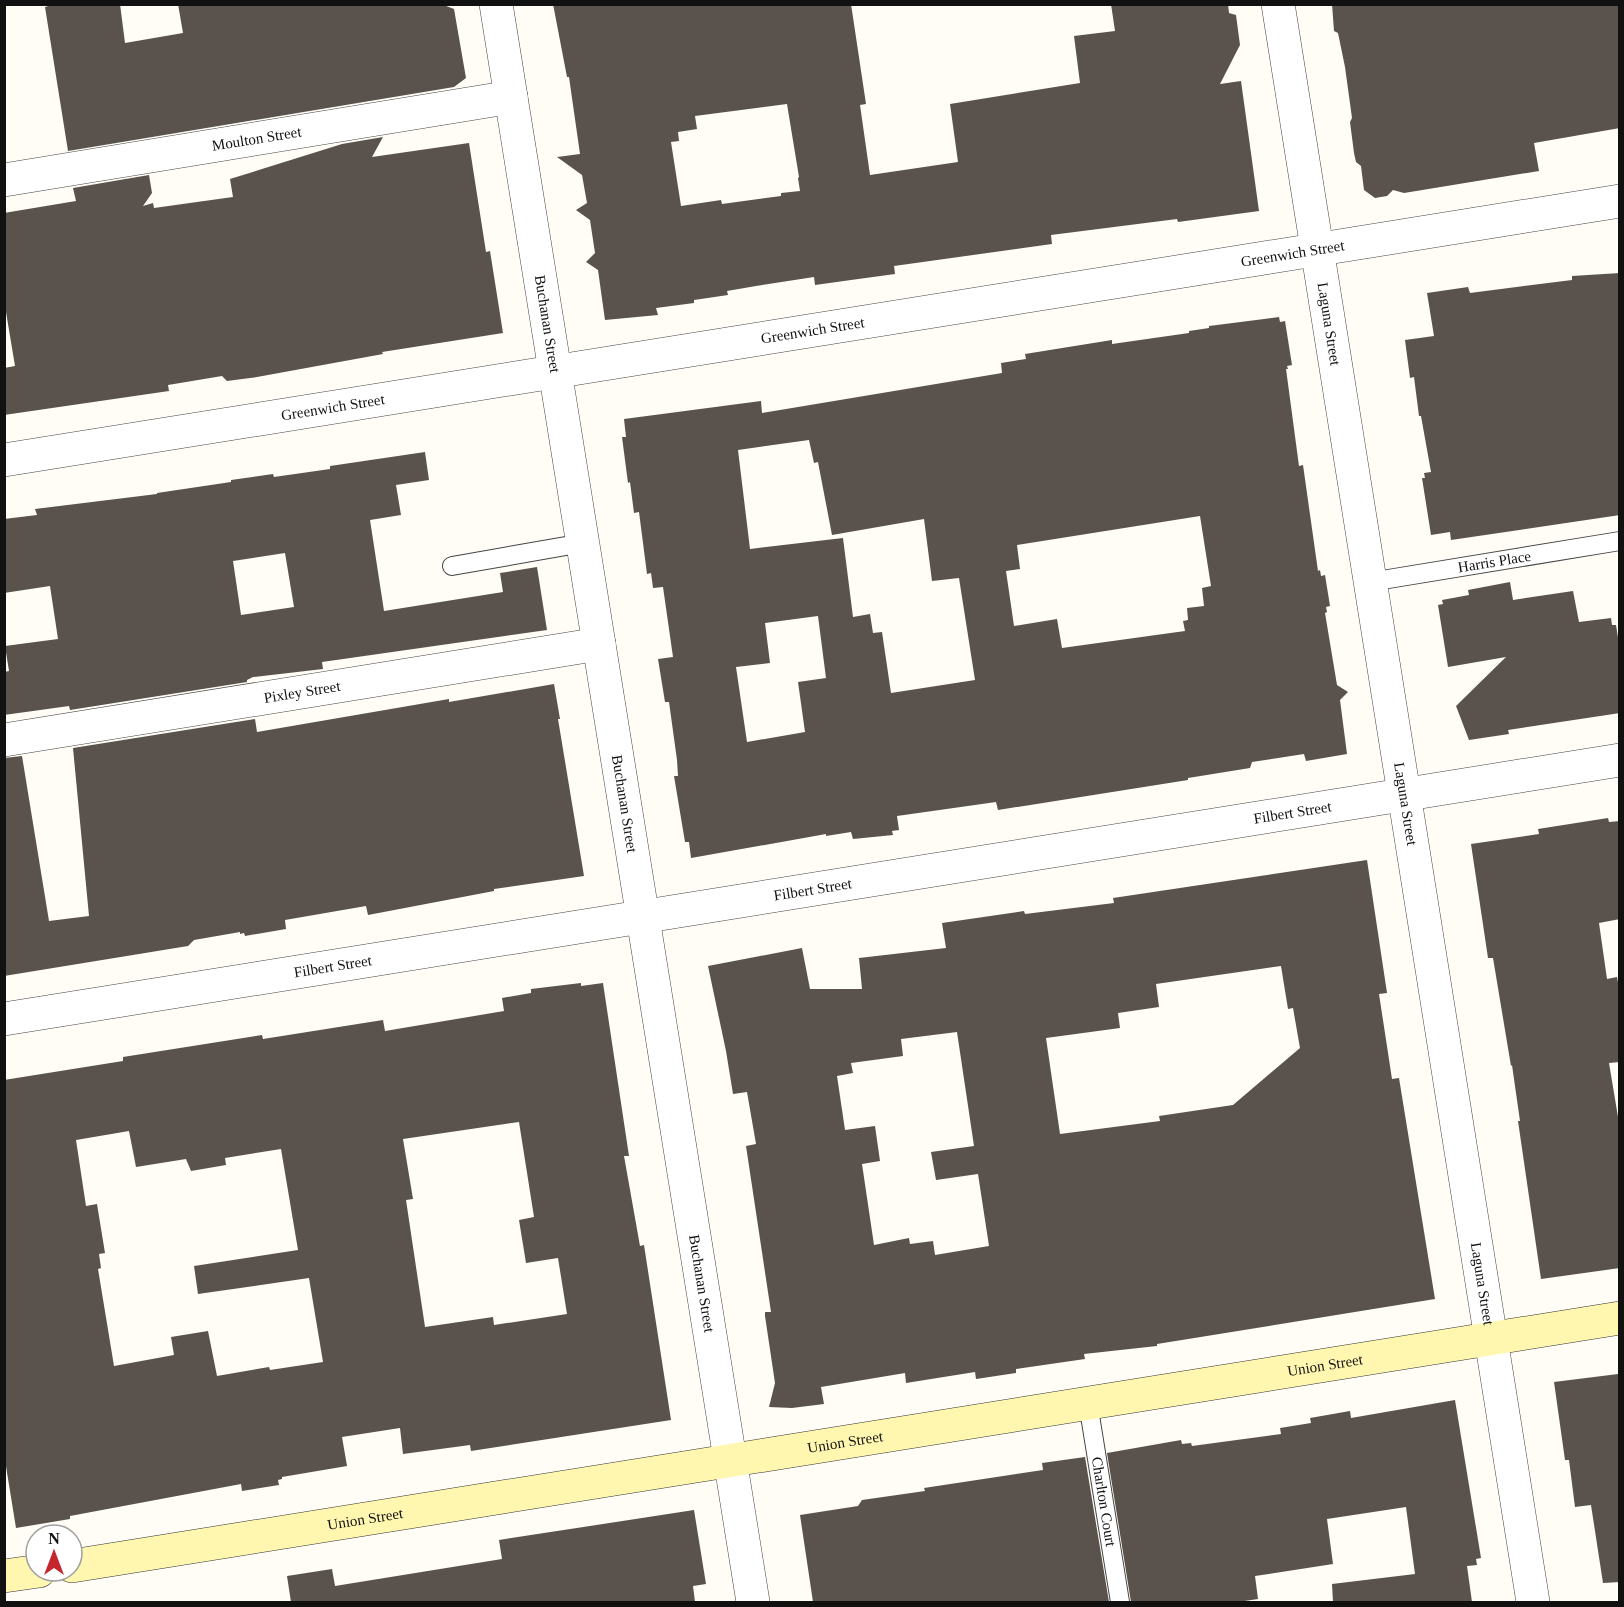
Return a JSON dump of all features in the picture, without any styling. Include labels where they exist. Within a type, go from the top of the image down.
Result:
[{"type":"street","name":"Buchanan Street","points":[[496,4],[753,1602]]},
{"type":"street","name":"Laguna Street","points":[[1278,4],[1533,1602]]},
{"type":"street","name":"Moulton Street","points":[[4,180],[511,97]]},
{"type":"street","name":"Greenwich Street","points":[[4,460],[1620,201]]},
{"type":"street","name":"Pixley Street","points":[[4,740],[599,644]]},
{"type":"street","name":"Filbert Street","points":[[4,1019],[1620,760]]},
{"type":"street","name":"Union Street","points":[[84,1564],[1620,1318]]},
{"type":"street","points":[[4,1576],[24,1573]]},
{"type":"lane","name":"Harris Place","points":[[1370,582],[1620,542]]},
{"type":"lane","points":[[452,566],[583,543]]},
{"type":"lane","name":"Charlton Court","points":[[1088,1403],[1120,1602]]},
{"type":"building","points":[[55,4],[120,4],[125,43],[183,33],[178,4],[441,4],[454,9],[466,78],[454,87],[68,151],[45,7]]},
{"type":"building","points":[[553,4],[851,4],[866,104],[860,105],[870,175],[958,162],[950,104],[1080,83],[1074,36],[1115,31],[1111,4],[1228,4],[1229,13],[1236,15],[1240,45],[1220,84],[1241,81],[1259,211],[1051,235],[1052,244],[894,266],[895,274],[815,285],[814,277],[756,286],[727,291],[728,295],[694,300],[694,303],[656,308],[658,315],[605,320],[598,270],[586,262],[595,253],[590,220],[576,210],[587,203],[582,175],[557,157],[580,154],[569,77],[567,77]],"holes":[[[787,104],[800,191],[781,193],[781,196],[722,204],[721,200],[681,206],[671,142],[679,141],[678,132],[697,129],[695,116]]]},
{"type":"building","points":[[1332,4],[1620,4],[1620,128],[1534,143],[1539,171],[1404,193],[1393,190],[1387,196],[1375,198],[1364,190],[1361,166],[1356,162],[1354,153],[1345,67],[1338,33],[1334,31]]},
{"type":"building","points":[[383,137],[372,157],[469,143],[486,252],[490,251],[503,333],[382,352],[383,354],[257,377],[227,381],[222,376],[168,385],[169,391],[4,415],[4,368],[15,366],[4,300],[4,213],[76,201],[73,188],[149,175],[152,193],[143,206],[153,203],[154,208],[233,197],[230,179],[342,144]]},
{"type":"building","points":[[1620,273],[1620,515],[1451,540],[1450,532],[1431,535],[1422,478],[1425,478],[1424,473],[1431,472],[1421,416],[1419,416],[1414,377],[1410,378],[1405,340],[1434,336],[1427,293],[1468,287],[1470,293],[1572,280],[1572,276]]},
{"type":"building","points":[[1279,317],[1280,322],[1285,321],[1292,365],[1287,366],[1288,369],[1286,369],[1299,466],[1303,465],[1318,571],[1320,570],[1321,576],[1325,575],[1330,606],[1326,607],[1327,612],[1325,613],[1337,685],[1348,692],[1340,700],[1347,754],[1306,761],[1304,754],[1252,762],[1250,768],[1188,778],[1188,780],[998,810],[996,802],[897,816],[899,830],[892,831],[893,835],[853,839],[851,832],[826,836],[826,834],[691,858],[689,842],[685,842],[674,776],[678,776],[677,760],[669,702],[665,702],[658,659],[673,657],[663,587],[653,588],[651,573],[647,574],[639,512],[634,513],[630,482],[628,483],[622,437],[626,437],[624,419],[761,401],[762,413],[1002,373],[1001,363],[1026,359],[1025,354],[1112,340],[1112,344],[1189,333],[1189,331],[1209,328],[1209,326]],"holes":[[[809,440],[814,463],[818,462],[832,535],[924,519],[932,581],[959,578],[975,680],[891,693],[882,632],[873,633],[870,614],[853,617],[843,538],[750,549],[738,450]],[[1200,516],[1211,586],[1202,588],[1204,606],[1187,608],[1188,620],[1183,621],[1185,631],[1062,648],[1057,619],[1014,626],[1006,571],[1020,569],[1017,545]],[[818,616],[826,678],[798,682],[805,732],[747,742],[736,667],[770,663],[765,623]]]},
{"type":"building","points":[[425,452],[429,480],[396,485],[401,515],[370,520],[384,611],[503,592],[500,573],[537,567],[547,630],[322,662],[323,669],[253,677],[247,682],[70,710],[69,706],[4,715],[4,672],[9,671],[5,646],[58,639],[50,586],[4,593],[4,519],[37,515],[35,509],[157,494],[273,474],[274,477],[330,469],[330,466]],"holes":[[[285,553],[294,607],[241,615],[233,561]]]},
{"type":"building","points":[[1510,582],[1513,600],[1573,591],[1579,622],[1611,618],[1612,625],[1616,625],[1620,650],[1620,713],[1508,730],[1509,734],[1469,740],[1456,706],[1506,657],[1448,667],[1438,605],[1443,604],[1442,600],[1469,595],[1468,590]]},
{"type":"building","points":[[554,684],[584,876],[494,889],[494,891],[368,915],[366,906],[285,920],[286,929],[245,936],[240,932],[194,940],[188,946],[4,976],[4,758],[22,756],[49,921],[89,916],[73,748],[255,719],[257,732],[449,699],[449,702]]},
{"type":"building","points":[[1608,818],[1609,822],[1620,821],[1620,919],[1599,923],[1607,979],[1617,977],[1620,993],[1620,1062],[1609,1063],[1620,1129],[1620,1268],[1541,1279],[1512,1065],[1493,958],[1488,958],[1471,844],[1539,834],[1538,829]]},
{"type":"building","points":[[1367,860],[1387,993],[1379,994],[1392,1079],[1399,1078],[1435,1299],[1157,1344],[1157,1346],[1084,1354],[1085,1359],[1016,1369],[1016,1373],[976,1379],[975,1372],[906,1383],[905,1373],[821,1387],[824,1404],[792,1408],[769,1407],[775,1383],[765,1312],[771,1312],[746,1146],[756,1144],[747,1092],[733,1094],[708,966],[802,948],[810,989],[862,989],[859,958],[946,948],[942,923],[1024,911],[1025,914],[1114,903],[1113,898]],"holes":[[[1281,966],[1288,1009],[1293,1008],[1300,1048],[1233,1105],[1159,1116],[1160,1121],[1060,1134],[1046,1038],[1120,1028],[1118,1013],[1159,1007],[1156,984]],[[957,1032],[974,1146],[931,1152],[936,1180],[978,1174],[989,1246],[935,1255],[933,1241],[910,1244],[909,1238],[874,1245],[862,1164],[880,1161],[875,1126],[845,1130],[837,1076],[853,1073],[851,1063],[903,1056],[901,1039]]]},
{"type":"building","points":[[581,983],[581,986],[603,983],[629,1156],[624,1156],[640,1246],[644,1245],[671,1420],[471,1451],[470,1445],[403,1454],[400,1428],[342,1437],[347,1466],[282,1477],[278,1480],[279,1485],[242,1491],[241,1484],[70,1516],[70,1519],[46,1523],[24,1523],[24,1527],[16,1528],[4,1454],[4,1080],[123,1061],[123,1057],[262,1035],[263,1039],[383,1020],[385,1031],[504,1011],[502,998],[531,993],[531,989]],"holes":[[[519,1122],[534,1217],[519,1220],[526,1263],[558,1258],[567,1314],[494,1325],[493,1317],[425,1327],[406,1200],[413,1199],[403,1139]],[[129,1131],[136,1167],[186,1159],[191,1171],[226,1165],[225,1158],[281,1149],[298,1250],[194,1266],[198,1294],[309,1278],[323,1362],[270,1370],[269,1367],[217,1376],[208,1331],[171,1337],[174,1355],[114,1366],[98,1269],[101,1268],[99,1254],[105,1253],[97,1204],[86,1206],[76,1140]]]},
{"type":"building","points":[[1618,1374],[1620,1582],[1603,1583],[1591,1505],[1575,1507],[1569,1460],[1565,1460],[1554,1382]]},
{"type":"building","points":[[1455,1400],[1481,1558],[1476,1559],[1477,1565],[1467,1566],[1472,1602],[1333,1602],[1332,1584],[1415,1574],[1406,1507],[1327,1519],[1333,1564],[1255,1576],[1258,1599],[1238,1602],[1131,1602],[1107,1453],[1181,1440],[1182,1444],[1191,1443],[1192,1446],[1281,1434],[1280,1428],[1311,1423],[1310,1418],[1350,1411],[1351,1418]]},
{"type":"building","points":[[1085,1457],[1109,1602],[813,1602],[800,1515],[858,1506],[862,1500],[925,1491],[924,1488],[1043,1470],[1042,1463]]},
{"type":"building","points":[[694,1510],[706,1584],[693,1586],[695,1602],[291,1602],[287,1576],[332,1569],[335,1586],[502,1559],[499,1540]]}]
